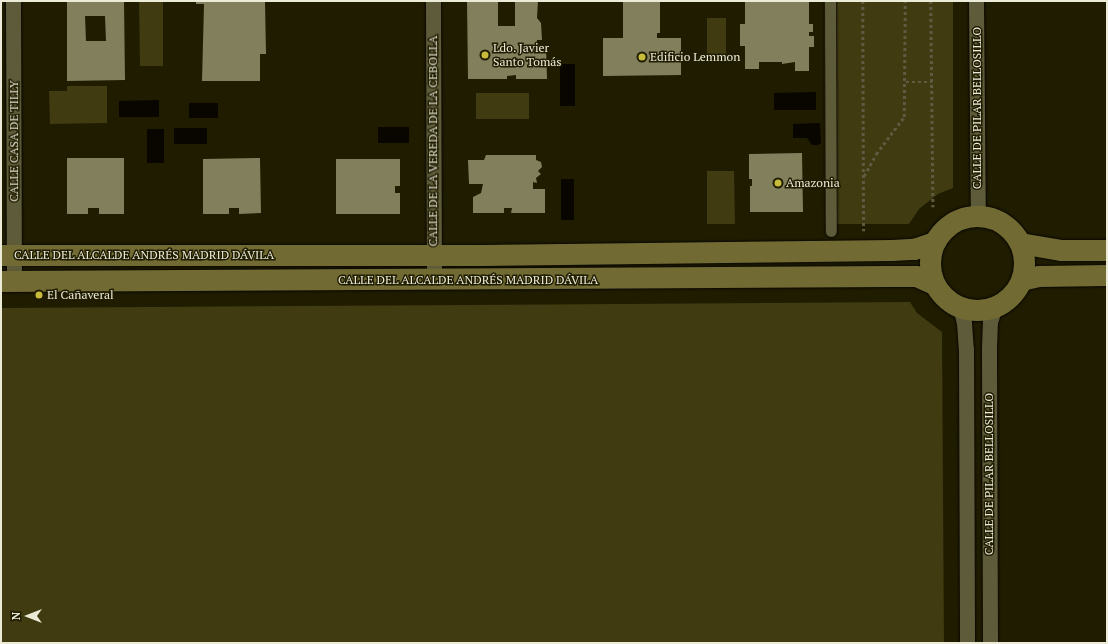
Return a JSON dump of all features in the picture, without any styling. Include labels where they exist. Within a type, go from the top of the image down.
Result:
[{"type":"main road","points":[[978,215],[998,220],[1011,230],[1020,243],[1024,262],[1021,280],[1006,300],[995,307],[984,310],[960,307],[941,294],[934,284],[930,270],[930,256],[934,242],[940,233],[952,222],[978,215]]},
{"type":"main road","name":"CALLE DEL ALCALDE ANDRÉS MADRID DÁVILA","points":[[8,255],[434,254],[892,250],[914,249],[934,242]]},
{"type":"main road","points":[[1020,243],[1062,250],[1107,250]]},
{"type":"main road","points":[[1021,280],[1039,276],[1107,275]]},
{"type":"main road","name":"CALLE DEL ALCALDE ANDRÉS MADRID DÁVILA","points":[[7,281],[434,280],[916,276],[934,284]]},
{"type":"street","name":"CALLE CASA DE TILLY","points":[[7,281],[13,1]]},
{"type":"street","name":"CALLE DE LA VEREDA DE LA CEBOLLA","points":[[433,1],[434,280]]},
{"type":"street","points":[[830,1],[831,231]]},
{"type":"street","name":"CALLE DE PILAR BELLOSILLO","points":[[976,1],[978,215]]},
{"type":"street","name":"CALLE DE PILAR BELLOSILLO","points":[[960,307],[964,323],[966,349],[967,643]]},
{"type":"street","name":"CALLE DE PILAR BELLOSILLO","points":[[990,643],[989,348],[990,322],[995,307]]},
{"type":"path","points":[[863,1],[864,231]]},
{"type":"path","points":[[864,177],[876,154],[904,117],[906,82],[905,1]]},
{"type":"path","points":[[931,1],[932,207]]},
{"type":"path","points":[[906,82],[932,82]]},
{"type":"shaded area","points":[[139,1],[163,1],[163,66],[140,66]]},
{"type":"shaded area","points":[[824,1],[953,1],[953,188],[938,194],[919,209],[909,224],[825,224]]},
{"type":"shaded area","points":[[707,18],[726,18],[726,62],[707,62]]},
{"type":"shaded area","points":[[560,64],[575,64],[575,106],[560,106]]},
{"type":"shaded area","points":[[67,86],[107,86],[107,123],[50,124],[49,91],[67,91]]},
{"type":"shaded area","points":[[816,92],[816,110],[774,110],[774,93]]},
{"type":"shaded area","points":[[476,93],[529,93],[529,119],[476,119]]},
{"type":"shaded area","points":[[159,100],[159,117],[119,117],[119,101]]},
{"type":"shaded area","points":[[189,103],[218,103],[218,118],[189,118]]},
{"type":"shaded area","points":[[820,123],[821,143],[818,145],[812,145],[807,138],[793,138],[793,124]]},
{"type":"shaded area","points":[[378,127],[409,127],[409,143],[378,143]]},
{"type":"shaded area","points":[[174,128],[207,128],[207,144],[174,144]]},
{"type":"shaded area","points":[[147,129],[164,129],[164,163],[147,163]]},
{"type":"shaded area","points":[[707,171],[734,171],[735,224],[707,224]]},
{"type":"shaded area","points":[[561,179],[574,179],[574,220],[561,220]]},
{"type":"shaded area","points":[[910,302],[917,313],[942,332],[944,643],[1,643],[1,308]]},
{"type":"building","points":[[67,1],[124,1],[125,80],[67,81]],"holes":[[[85,16],[105,16],[106,41],[86,41]]]},
{"type":"building","points":[[196,1],[265,1],[266,54],[260,54],[260,81],[202,81],[204,4],[196,4]]},
{"type":"building","points":[[467,1],[498,1],[498,26],[515,26],[515,1],[538,1],[537,18],[541,23],[542,40],[537,40],[537,45],[546,45],[547,79],[516,79],[516,75],[507,76],[507,79],[468,79]]},
{"type":"building","name":"Edificio Lemmon","points":[[623,1],[660,1],[660,33],[657,33],[657,38],[681,38],[681,75],[603,76],[603,38],[623,38]]},
{"type":"building","points":[[745,1],[809,1],[809,24],[813,24],[813,32],[809,32],[809,36],[814,36],[814,47],[809,47],[809,71],[795,71],[795,62],[782,64],[782,62],[759,62],[759,69],[745,69],[745,46],[740,46],[740,24],[745,24]]},
{"type":"building","name":"Amazonia","points":[[802,153],[803,212],[750,212],[750,186],[752,186],[752,179],[749,179],[749,154]]},
{"type":"building","points":[[486,155],[536,155],[536,160],[541,162],[542,167],[538,171],[541,174],[536,178],[537,183],[533,182],[533,189],[545,189],[545,213],[511,213],[512,208],[504,208],[504,213],[473,213],[473,197],[481,193],[483,184],[469,184],[468,160],[484,160]]},
{"type":"building","points":[[67,158],[124,158],[124,214],[99,214],[99,208],[88,208],[88,214],[67,214]]},
{"type":"building","points":[[260,158],[261,213],[239,214],[239,208],[229,208],[229,214],[203,214],[203,159]]},
{"type":"building","points":[[336,159],[400,159],[400,186],[395,186],[395,193],[400,193],[400,214],[336,214]]},
{"type":"place","name":"Ldo. Javier Santo Tomás","points":[[485,55]]},
{"type":"place","name":"Edificio Lemmon","points":[[642,57]]},
{"type":"place","name":"Amazonia","points":[[778,183]]},
{"type":"place","name":"El Cañaveral","points":[[39,295]]}]
